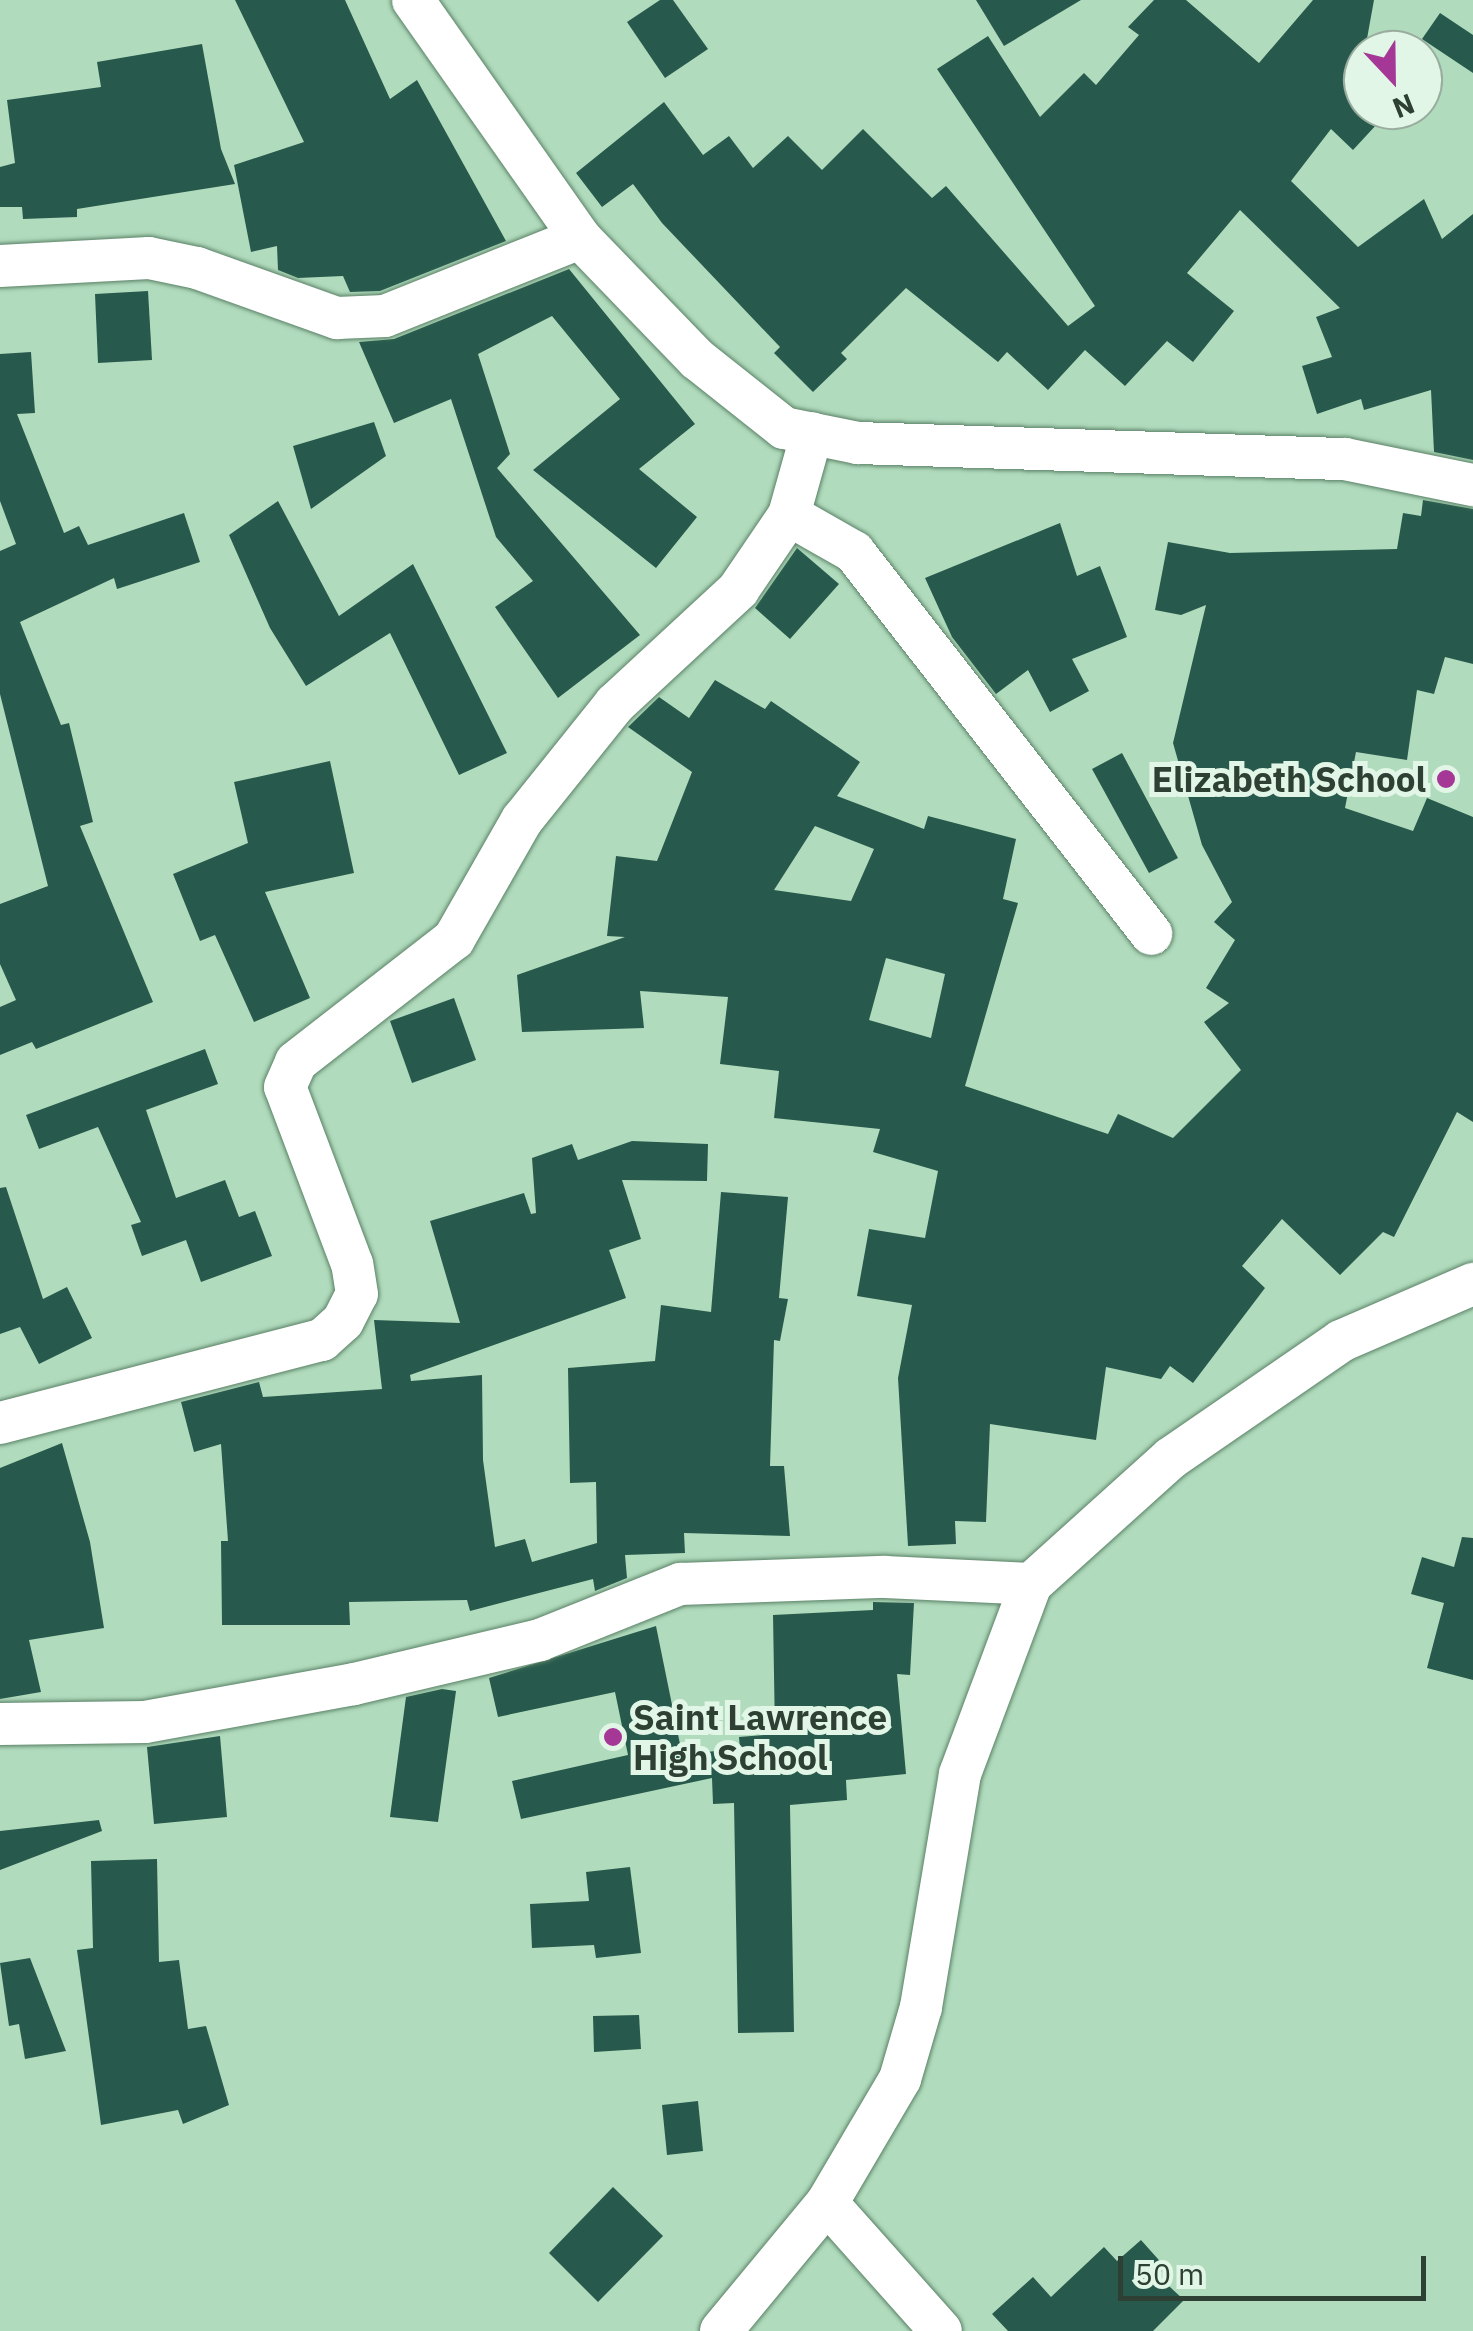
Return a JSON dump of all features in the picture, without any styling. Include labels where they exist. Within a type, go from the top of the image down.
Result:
[{"type":"street","points":[[413,0],[580,238],[697,359],[784,428],[858,443],[1345,459],[1473,485]]},
{"type":"street","points":[[0,266],[149,258],[197,268],[337,318],[385,316],[580,238]]},
{"type":"street","points":[[0,1423],[322,1340],[344,1321],[357,1294],[352,1264],[285,1088],[296,1062],[454,938],[522,820],[615,704],[738,590],[789,515],[812,433]]},
{"type":"street","points":[[789,515],[854,552],[1150,934]]},
{"type":"street","points":[[720,2331],[827,2202],[900,2079],[921,2007],[960,1774],[1031,1584],[1171,1458],[1340,1340],[1473,1284]]},
{"type":"street","points":[[0,1724],[145,1722],[354,1684],[540,1640],[680,1584],[885,1577],[1031,1584]]},
{"type":"street","points":[[827,2202],[942,2331]]},
{"type":"building","points":[[235,0],[345,0],[390,99],[417,80],[506,241],[380,291],[350,292],[343,276],[298,278],[278,270],[277,246],[251,252],[234,165],[304,142]]},
{"type":"building","points":[[660,0],[673,0],[708,49],[665,78],[627,22]]},
{"type":"building","points":[[976,0],[1081,0],[1004,46]]},
{"type":"building","points":[[1154,0],[1186,0],[1259,63],[1313,0],[1374,0],[1369,30],[1343,30],[1343,130],[1372,130],[1353,150],[1331,129],[1291,181],[1358,247],[1424,199],[1442,239],[1473,214],[1473,460],[1434,452],[1431,390],[1364,410],[1361,399],[1317,414],[1302,366],[1332,357],[1316,317],[1340,308],[1240,210],[1187,273],[1234,311],[1193,362],[1167,341],[1125,386],[1085,350],[1048,390],[1007,352],[998,362],[906,288],[841,353],[847,359],[813,392],[774,353],[780,347],[662,223],[633,184],[602,207],[576,173],[664,102],[703,155],[729,136],[753,168],[788,136],[822,170],[863,129],[932,198],[946,186],[1068,326],[1095,306],[937,69],[988,36],[1040,117],[1084,73],[1096,85],[1139,35],[1128,27]]},
{"type":"building","points":[[1440,13],[1473,35],[1473,73],[1443,53],[1443,30],[1428,30]]},
{"type":"building","points":[[202,44],[221,149],[235,184],[77,209],[77,217],[23,219],[22,207],[0,207],[0,167],[15,163],[7,100],[101,87],[97,62]]},
{"type":"building","points":[[569,269],[695,424],[639,469],[697,517],[656,568],[533,470],[620,399],[552,316],[478,354],[510,454],[497,468],[640,635],[558,698],[495,607],[533,581],[496,537],[451,399],[394,423],[359,342],[394,339]]},
{"type":"building","points":[[148,291],[152,360],[98,363],[95,294]]},
{"type":"building","points":[[31,352],[35,413],[17,414],[64,533],[79,526],[88,545],[184,513],[200,562],[117,589],[114,578],[20,622],[61,725],[69,723],[93,822],[80,826],[153,1002],[36,1049],[32,1042],[0,1055],[0,1007],[16,1000],[0,964],[0,904],[48,886],[0,694],[0,551],[16,544],[0,501],[0,354]]},
{"type":"building","points":[[374,422],[386,456],[311,509],[293,446]]},
{"type":"building","points":[[1423,500],[1473,509],[1473,664],[1445,657],[1434,694],[1417,690],[1407,760],[1356,752],[1345,808],[1413,831],[1427,798],[1473,817],[1473,1122],[1457,1112],[1394,1237],[1383,1232],[1340,1275],[1282,1219],[1242,1266],[1265,1288],[1193,1383],[1170,1366],[1161,1379],[1106,1367],[1096,1440],[990,1424],[986,1522],[955,1521],[956,1544],[908,1546],[898,1378],[912,1305],[857,1296],[869,1229],[925,1238],[938,1171],[873,1152],[880,1129],[774,1118],[779,1071],[720,1064],[728,997],[640,991],[644,1028],[522,1032],[517,975],[625,937],[607,936],[616,856],[657,861],[692,772],[628,727],[659,697],[689,718],[715,680],[765,709],[771,701],[860,762],[837,796],[924,829],[928,816],[1016,839],[1003,899],[1018,903],[965,1086],[1108,1134],[1118,1114],[1173,1138],[1241,1070],[1204,1022],[1229,1003],[1206,988],[1235,940],[1214,922],[1232,902],[1202,845],[1173,743],[1206,605],[1181,615],[1155,610],[1168,542],[1230,553],[1397,549],[1403,513],[1421,516]],"holes":[[[815,826],[874,849],[851,901],[774,890]],[[886,958],[945,974],[931,1038],[869,1020]]]},
{"type":"building","points":[[278,501],[339,616],[413,564],[507,753],[459,775],[390,633],[306,686],[270,628],[229,535]]},
{"type":"building","points":[[1060,523],[1077,576],[1100,566],[1127,637],[1072,659],[1089,691],[1050,712],[1028,670],[996,694],[952,637],[925,578]]},
{"type":"building","points":[[797,548],[839,584],[790,639],[755,608]]},
{"type":"building","points":[[1122,753],[1178,858],[1149,873],[1092,769]]},
{"type":"building","points":[[330,761],[354,873],[265,892],[310,998],[254,1022],[215,935],[200,941],[173,874],[248,843],[234,782]]},
{"type":"building","points":[[454,998],[476,1060],[412,1083],[390,1021]]},
{"type":"building","points":[[205,1049],[218,1084],[146,1110],[176,1198],[225,1180],[239,1217],[255,1211],[272,1256],[201,1282],[186,1240],[142,1256],[131,1225],[141,1222],[98,1127],[39,1149],[26,1115]]},
{"type":"building","points":[[632,1141],[708,1144],[707,1181],[622,1180],[641,1239],[609,1250],[626,1298],[410,1375],[411,1381],[482,1375],[483,1460],[495,1547],[525,1539],[532,1562],[597,1543],[596,1482],[570,1483],[568,1368],[655,1361],[661,1305],[711,1312],[721,1192],[788,1197],[779,1298],[788,1299],[780,1341],[774,1340],[770,1466],[784,1466],[790,1536],[684,1533],[685,1553],[625,1555],[627,1578],[595,1591],[593,1579],[470,1611],[467,1600],[349,1602],[350,1625],[222,1625],[221,1541],[228,1541],[221,1444],[194,1452],[181,1402],[259,1382],[263,1397],[382,1389],[374,1320],[460,1323],[430,1221],[524,1193],[531,1214],[536,1213],[532,1158],[572,1144],[578,1160]]},
{"type":"building","points":[[6,1187],[43,1299],[67,1287],[92,1338],[39,1364],[20,1327],[0,1334],[0,1188]]},
{"type":"building","points":[[62,1443],[90,1542],[104,1628],[29,1640],[41,1692],[0,1699],[0,1468]]},
{"type":"building","points":[[1462,1537],[1473,1538],[1473,1680],[1427,1668],[1444,1603],[1411,1594],[1422,1557],[1454,1567]]},
{"type":"building","points":[[873,1602],[914,1603],[910,1675],[897,1674],[906,1774],[846,1780],[847,1800],[790,1805],[794,2032],[738,2033],[734,1803],[713,1804],[712,1778],[521,1819],[512,1781],[628,1755],[615,1692],[498,1717],[489,1678],[656,1626],[682,1754],[740,1749],[739,1737],[775,1734],[773,1615],[873,1610]]},
{"type":"building","points":[[442,1689],[456,1691],[438,1822],[390,1817],[406,1697]]},
{"type":"building","points":[[220,1736],[227,1817],[154,1824],[147,1747]]},
{"type":"building","points":[[99,1820],[102,1831],[0,1870],[0,1831]]},
{"type":"building","points":[[157,1859],[159,1962],[179,1960],[188,2029],[206,2026],[229,2105],[183,2124],[178,2110],[101,2125],[77,1950],[93,1948],[91,1861]]},
{"type":"building","points":[[630,1867],[641,1953],[596,1958],[594,1945],[532,1948],[530,1904],[589,1901],[586,1872]]},
{"type":"building","points":[[30,1958],[66,2051],[25,2059],[19,2024],[9,2026],[0,1963]]},
{"type":"building","points":[[639,2015],[641,2049],[594,2052],[593,2016]]},
{"type":"building","points":[[698,2101],[703,2151],[667,2155],[662,2105]]},
{"type":"building","points":[[613,2187],[663,2236],[598,2302],[549,2253]]},
{"type":"building","points":[[1141,2240],[1166,2268],[1157,2275],[1184,2300],[1153,2331],[1008,2331],[992,2314],[1033,2277],[1051,2297],[1104,2247],[1117,2261]]},
{"type":"place","name":"Elizabeth School","points":[[1446,779]]},
{"type":"place","name":"Saint Lawrence High School","points":[[613,1737]]}]
